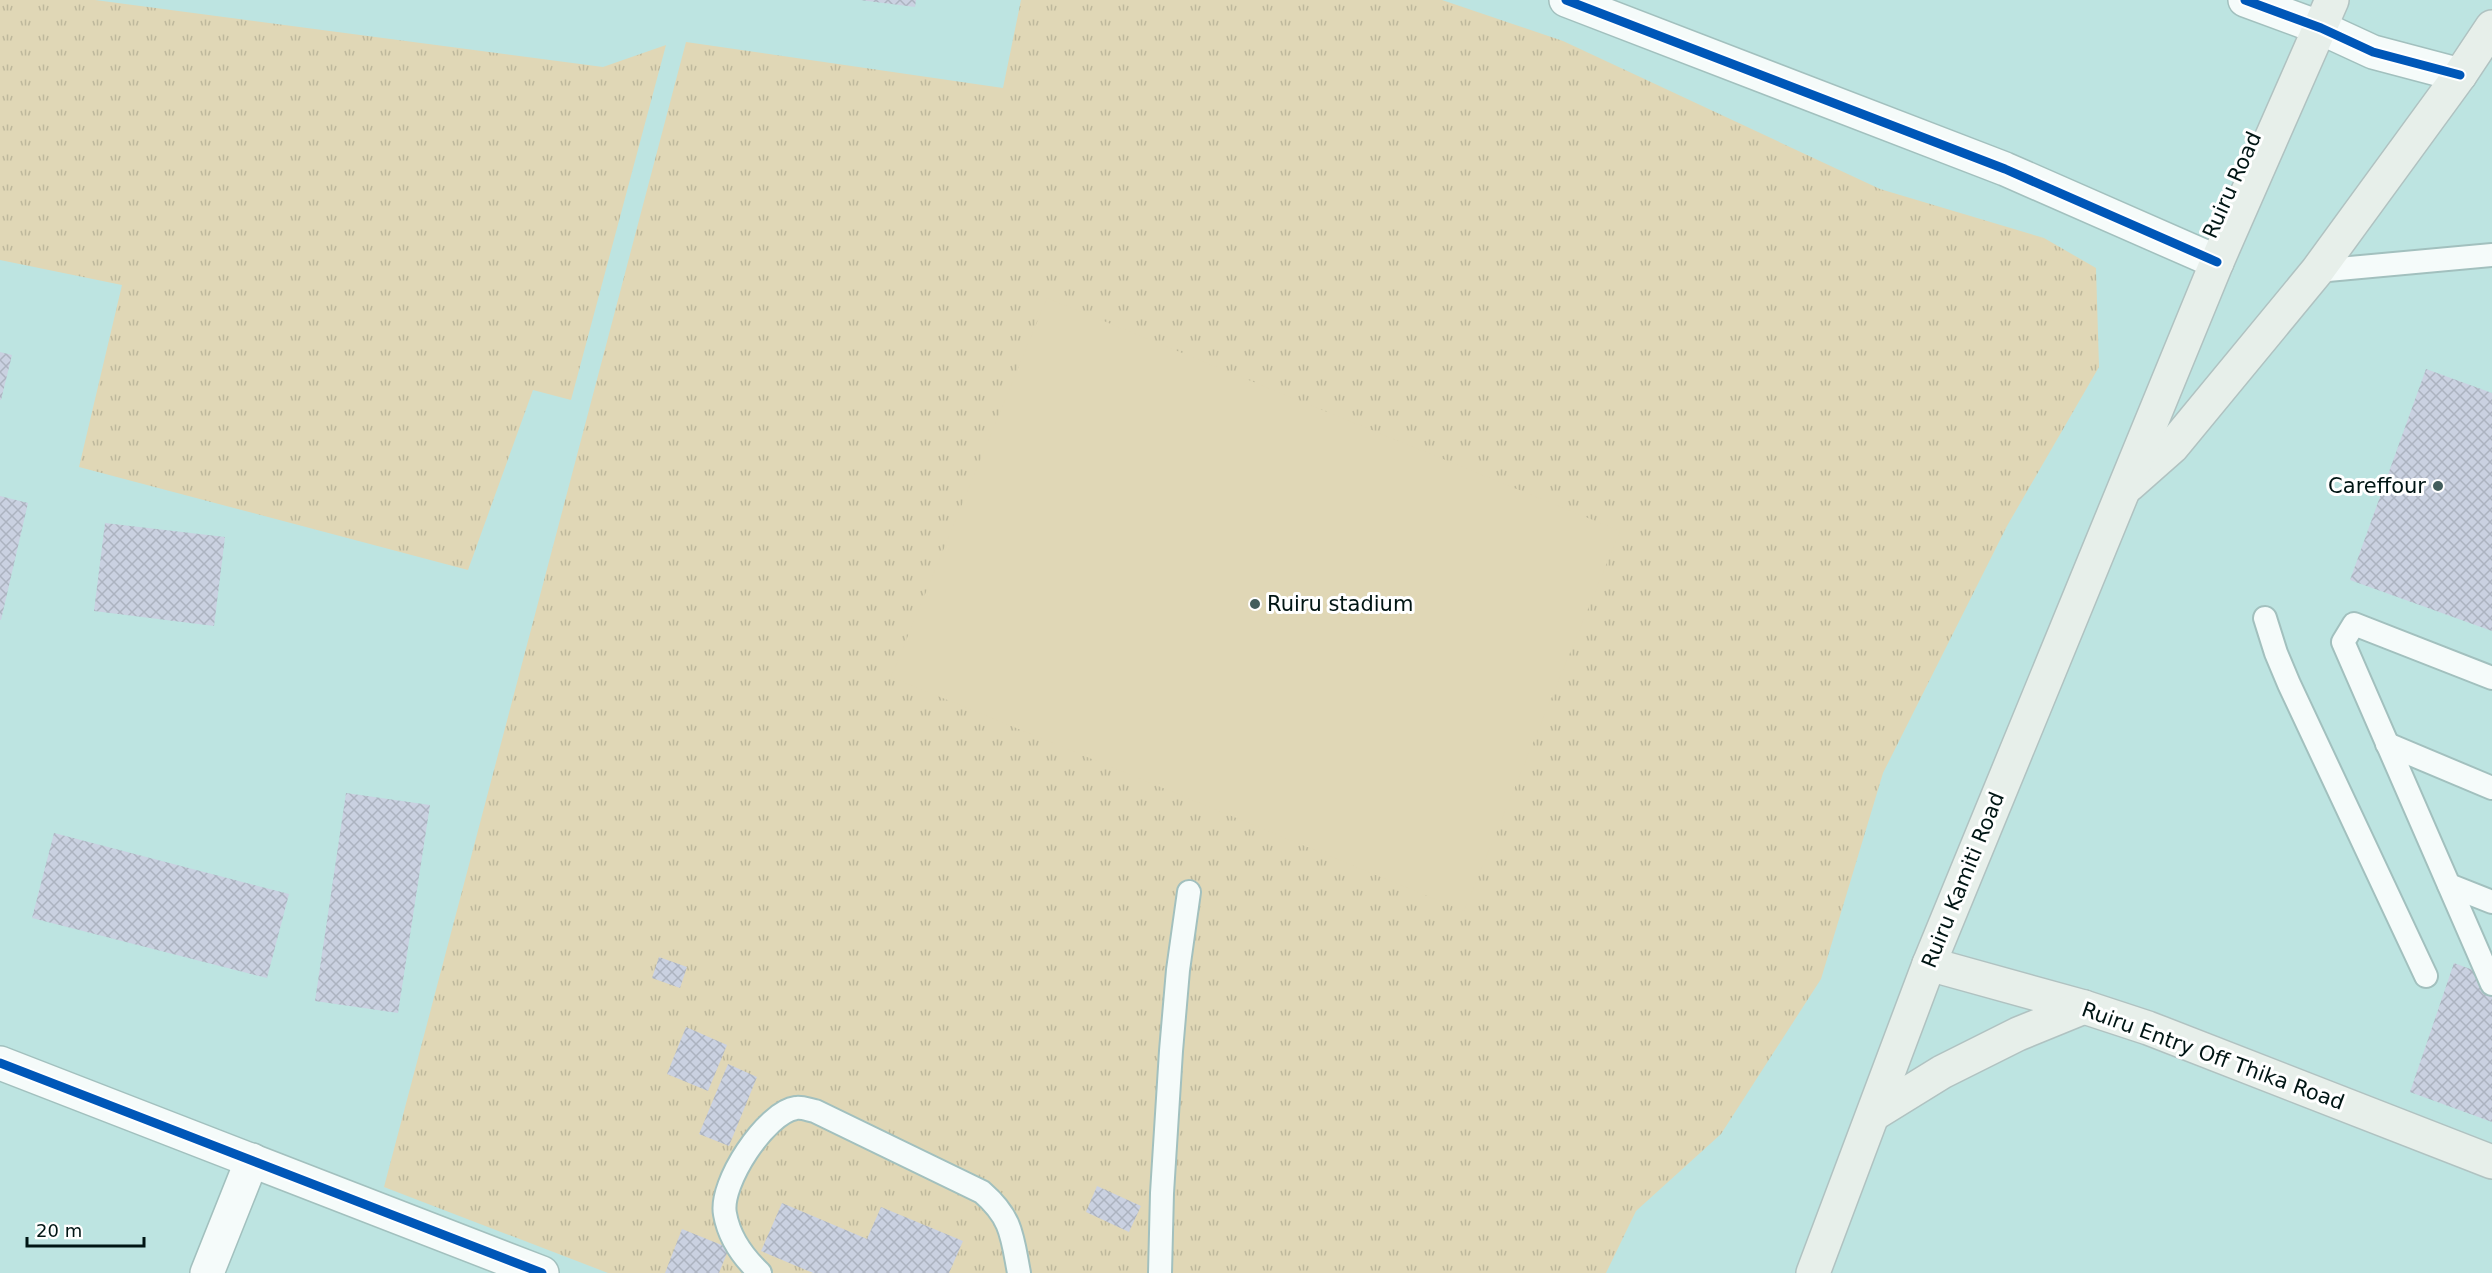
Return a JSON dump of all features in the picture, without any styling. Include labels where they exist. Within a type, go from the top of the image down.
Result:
[{"type":"main road","name":"Ruiru Road","points":[[2123,490],[2217,262],[2327,14]]},
{"type":"main road","points":[[2123,490],[2172,447],[2317,271],[2460,75],[2492,27]]},
{"type":"main road","name":"Ruiru Kamiti Road","points":[[1812,1273],[1929,964],[2123,490]]},
{"type":"main road","name":"Ruiru Entry Off Thika Road","points":[[1929,964],[2084,1007],[2148,1028],[2492,1162]]},
{"type":"main road","points":[[1874,1114],[1942,1072],[2018,1034],[2084,1007]]},
{"type":"street","points":[[1566,0],[2005,169],[2217,262]]},
{"type":"street","points":[[2245,0],[2327,14],[2373,52],[2460,75]]},
{"type":"street","points":[[0,1063],[542,1273]]},
{"type":"street","points":[[207,1273],[252,1160]]},
{"type":"lane","points":[[2317,271],[2492,255]]},
{"type":"lane","points":[[2265,618],[2289,684],[2426,976]]},
{"type":"lane","points":[[2492,678],[2354,624],[2343,642],[2492,984]]},
{"type":"lane","points":[[2387,744],[2492,788]]},
{"type":"lane","points":[[2449,885],[2492,903]]},
{"type":"lane","points":[[1160,1273],[1162,1193],[1171,1051],[1178,970],[1190,892]]},
{"type":"lane","points":[[760,1273],[746,1259],[734,1241],[725,1213],[725,1195],[740,1161],[756,1140],[780,1115],[797,1108],[815,1111],[982,1192],[998,1205],[1009,1224],[1019,1273]]},
{"type":"green space","points":[[0,0],[95,0],[603,67],[666,45],[571,400],[533,390],[468,570],[79,467],[122,285],[0,260]]},
{"type":"green space","points":[[1021,0],[1442,0],[1563,41],[1880,189],[2044,238],[2096,268],[2099,367],[2007,526],[1883,773],[1821,979],[1721,1134],[1636,1211],[1606,1273],[608,1273],[384,1187],[686,42],[1003,88]]},
{"type":"green space","name":"Ruiru stadium","points":[[1047,298],[1620,531],[1464,911],[891,677]]},
{"type":"building","points":[[860,0],[916,0],[915,7]]},
{"type":"building","points":[[0,352],[12,355],[1,400],[0,400]]},
{"type":"building","name":"Careffour","points":[[2426,369],[2492,393],[2492,631],[2350,580]]},
{"type":"building","points":[[0,496],[28,503],[1,620],[0,620]]},
{"type":"building","points":[[105,523],[225,537],[214,626],[94,611]]},
{"type":"building","points":[[346,793],[430,805],[398,1013],[315,1001]]},
{"type":"building","points":[[54,833],[289,894],[267,978],[32,918]]},
{"type":"building","points":[[659,957],[687,967],[680,988],[652,978]]},
{"type":"building","points":[[2454,963],[2492,977],[2492,1122],[2410,1092]]},
{"type":"building","points":[[686,1027],[727,1045],[708,1091],[667,1074]]},
{"type":"building","points":[[728,1064],[757,1077],[729,1146],[699,1134]]},
{"type":"building","points":[[1097,1186],[1141,1206],[1129,1232],[1086,1212]]},
{"type":"building","points":[[782,1203],[867,1239],[881,1207],[963,1241],[949,1273],[813,1273],[761,1251]]},
{"type":"building","points":[[682,1229],[729,1248],[719,1273],[665,1273]]},
{"type":"cycle path","points":[[1566,0],[2005,169],[2217,262]]},
{"type":"cycle path","points":[[2245,0],[2321,28],[2373,52],[2460,75]]},
{"type":"cycle path","points":[[0,1063],[542,1273]]},
{"type":"place","name":"Careffour","points":[[2438,486]]},
{"type":"place","name":"Ruiru stadium","points":[[1255,604]]}]
